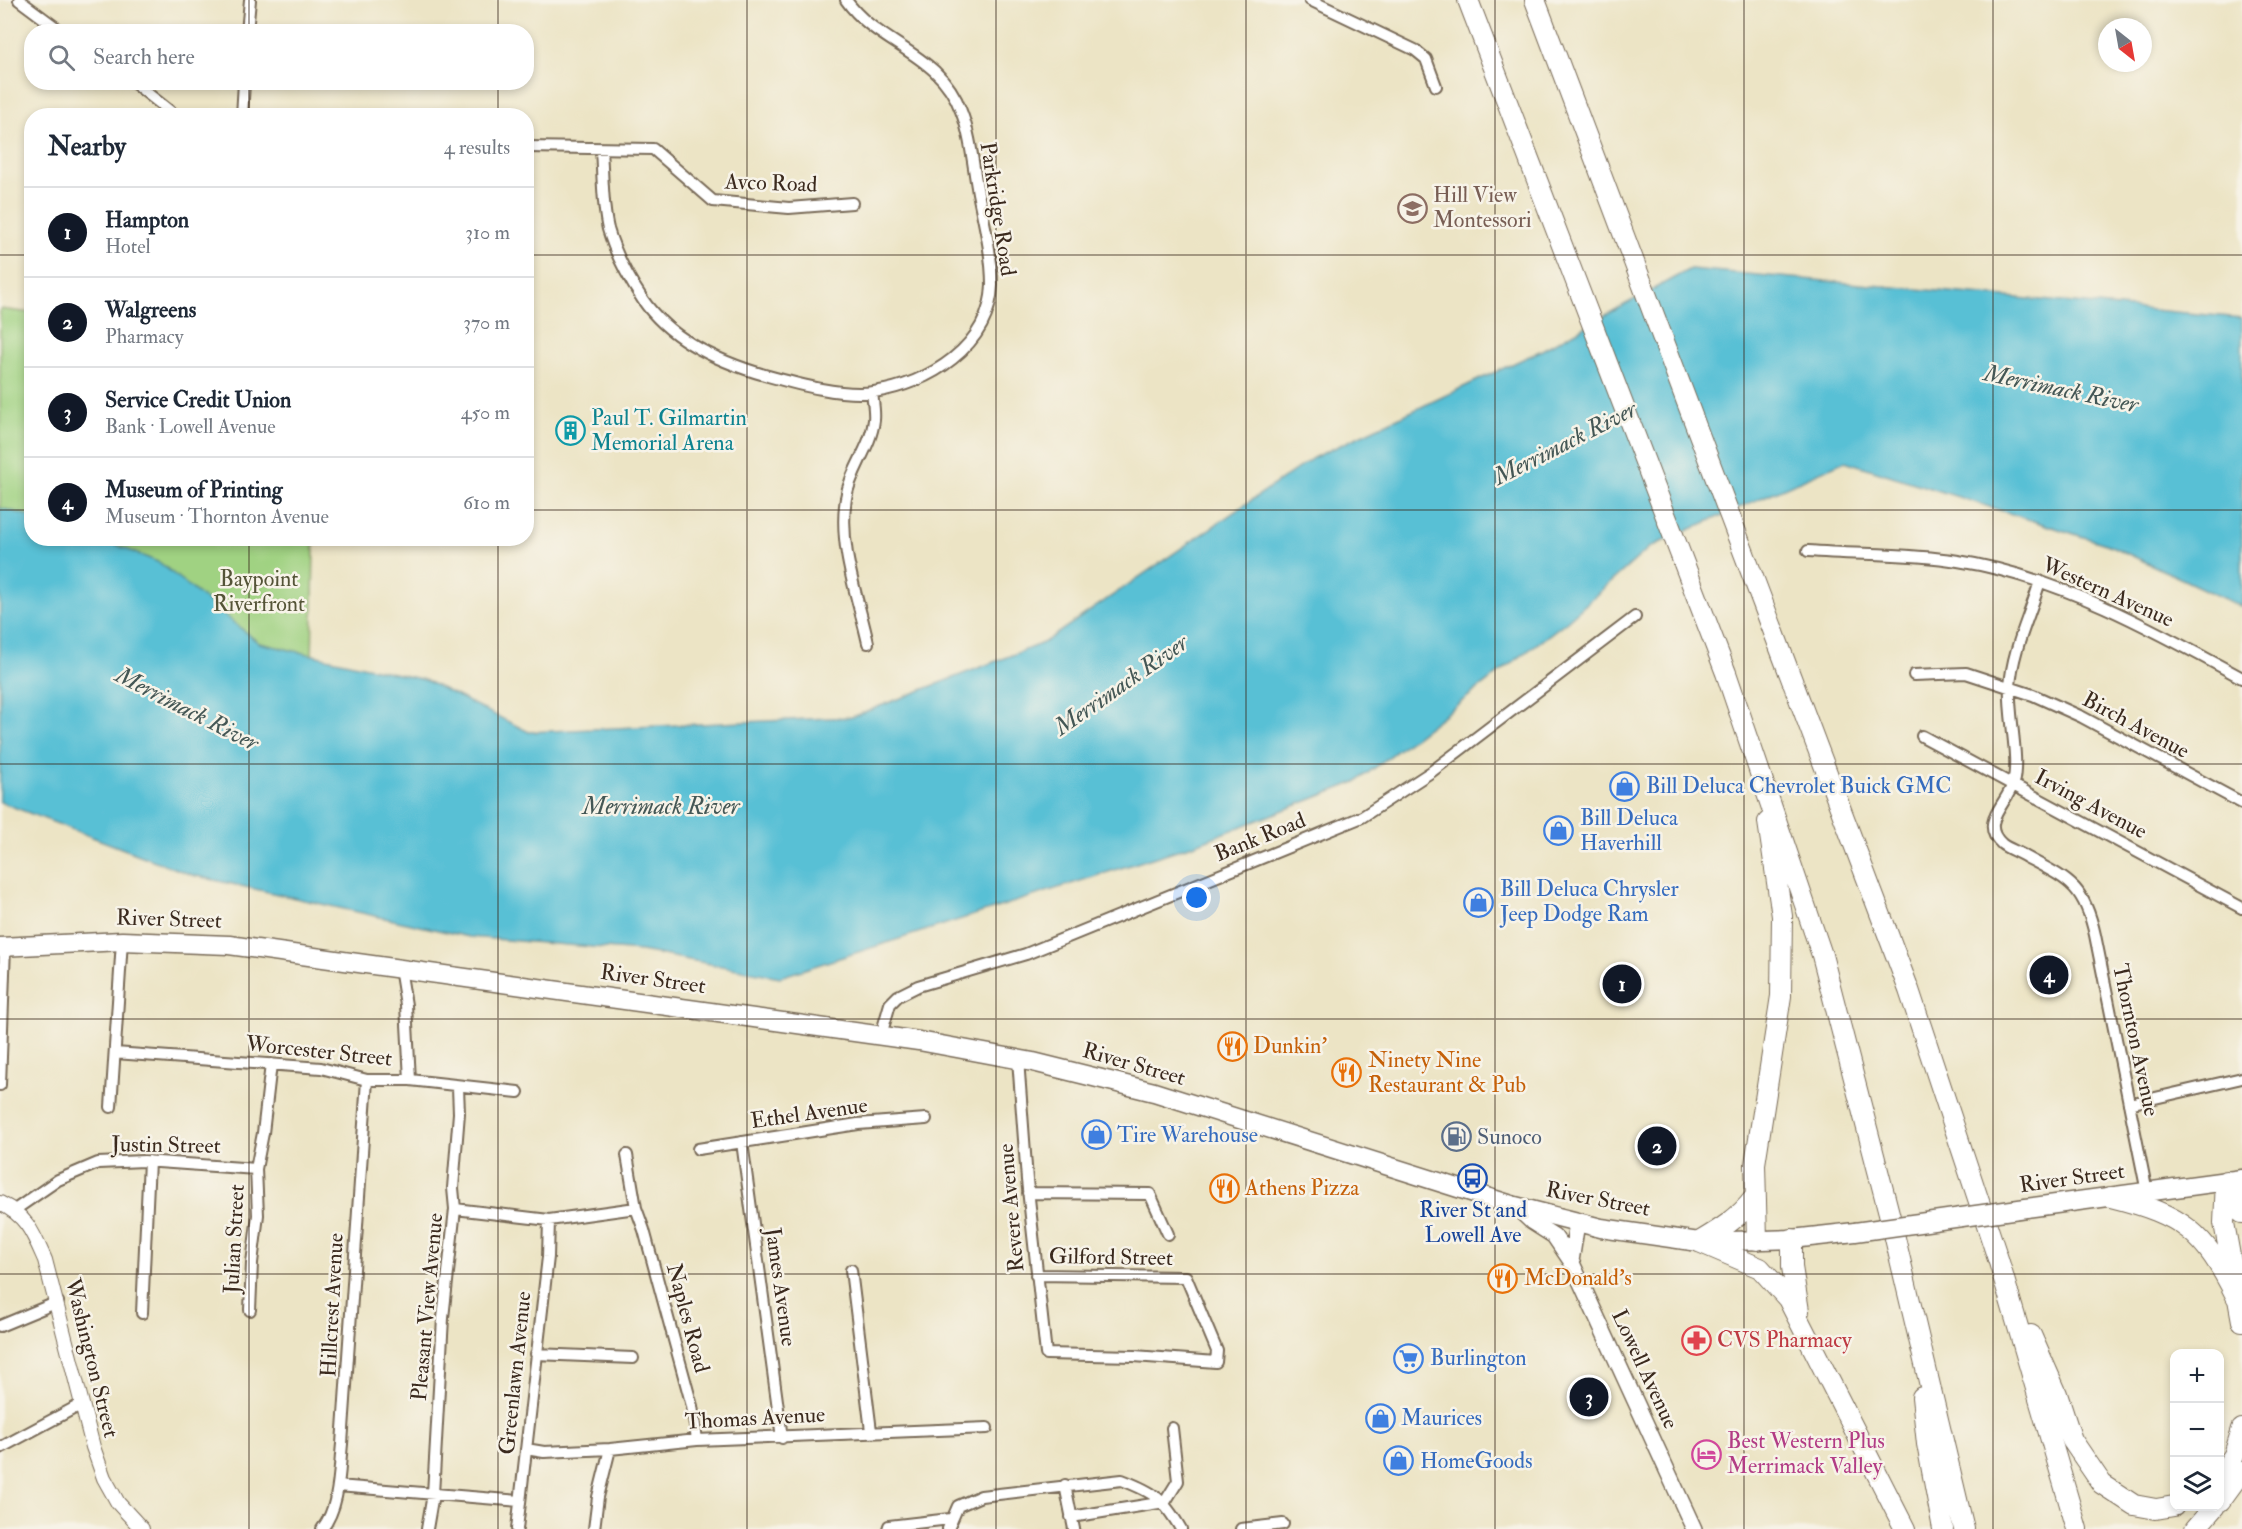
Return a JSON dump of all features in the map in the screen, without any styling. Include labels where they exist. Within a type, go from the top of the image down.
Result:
[{"type":"highway","points":[[1467,0],[1761,769],[1822,955],[1850,1057],[1964,1529]]},
{"type":"highway","points":[[1535,0],[1909,990],[1999,1262],[2077,1529]]},
{"type":"highway","points":[[1757,1240],[1754,1198],[1760,1126],[1781,996],[1782,963],[1780,896],[1761,769]]},
{"type":"highway","points":[[2234,1180],[2235,1192],[2242,1213]]},
{"type":"highway","points":[[2234,1180],[2224,1223],[2242,1321]]},
{"type":"highway","points":[[2111,1197],[2145,1205],[2186,1225],[2206,1245],[2223,1269],[2237,1298]]},
{"type":"highway","points":[[1700,1242],[1726,1226],[1743,1212],[1754,1198]]},
{"type":"highway","points":[[1792,1239],[1792,1266],[1800,1318]]},
{"type":"highway","points":[[1700,1242],[1760,1268],[1776,1282],[1800,1318],[1905,1529]]},
{"type":"highway","points":[[1999,1262],[2057,1394],[2072,1440],[2088,1466],[2102,1484],[2134,1505],[2156,1509],[2170,1507]]},
{"type":"highway","points":[[1915,1326],[1927,1444],[1943,1529]]},
{"type":"highway","points":[[2224,1470],[2234,1455],[2242,1429]]},
{"type":"highway","points":[[2224,1496],[2242,1471]]},
{"type":"highway","points":[[2195,1529],[2211,1511]]},
{"type":"main road","name":"River Street","points":[[2,946],[122,941],[229,945],[881,1035],[1018,1059],[1155,1092],[1515,1206],[1577,1223],[1700,1242],[1792,1239],[1855,1232],[2234,1180]]},
{"type":"main road","name":"Lowell Avenue","points":[[1515,1206],[1532,1222],[1554,1236],[1571,1261],[1694,1529]]},
{"type":"main road","points":[[1571,1261],[1577,1223]]},
{"type":"street","points":[[19,0],[51,24]]},
{"type":"street","points":[[248,24],[250,0]]},
{"type":"street","name":"Parkridge Road","points":[[601,150],[608,228],[623,266],[644,301],[668,327],[696,347],[734,366],[832,390],[872,393],[921,379],[946,365],[973,340],[985,316],[992,287],[989,246],[961,110],[945,81],[926,61],[869,26],[846,0]]},
{"type":"street","points":[[1310,0],[1396,41],[1426,59],[1436,86]]},
{"type":"street","points":[[143,90],[166,108]]},
{"type":"street","points":[[242,108],[244,90]]},
{"type":"street","name":"Avco Road","points":[[534,147],[653,149],[713,201],[789,208],[852,203]]},
{"type":"street","points":[[868,644],[843,530],[850,481],[866,447],[874,420],[872,393]]},
{"type":"street","name":"Western Avenue","points":[[1808,551],[1903,555],[1958,561],[2040,581],[2074,593],[2242,678]]},
{"type":"street","points":[[2013,784],[2015,765],[2010,688],[2018,644],[2040,581]]},
{"type":"street","name":"Bank Road","points":[[881,1035],[890,1004],[898,996],[918,986],[1026,954],[1362,817],[1431,772],[1635,618]]},
{"type":"street","name":"Birch Avenue","points":[[1914,675],[1966,673],[2010,688],[2082,717],[2242,803]]},
{"type":"street","name":"Irving Avenue","points":[[1922,736],[2242,908]]},
{"type":"street","name":"Thornton Avenue","points":[[2013,784],[1994,817],[1993,831],[2002,844],[2070,882],[2084,897],[2095,934],[2147,1192]]},
{"type":"street","points":[[111,1107],[122,941]]},
{"type":"street","points":[[0,1085],[2,946]]},
{"type":"street","points":[[400,968],[406,1005],[410,1080]]},
{"type":"street","name":"Worcester Street","points":[[115,1053],[321,1068],[367,1080],[410,1080],[518,1092]]},
{"type":"street","name":"Revere Avenue","points":[[1018,1059],[1028,1193],[1046,1354],[1134,1356],[1216,1362]]},
{"type":"street","name":"Julian Street","points":[[250,1310],[252,1263],[258,1215],[256,1169],[263,1133],[270,1064]]},
{"type":"street","points":[[2129,1104],[2242,1078]]},
{"type":"street","name":"Hillcrest Avenue","points":[[322,1529],[329,1520],[338,1486],[350,1352],[358,1191],[367,1080]]},
{"type":"street","name":"Pleasant View Avenue","points":[[426,1529],[433,1494],[443,1318],[455,1209],[453,1188],[459,1113],[458,1087]]},
{"type":"street","name":"Ethel Avenue","points":[[698,1149],[858,1124],[926,1119]]},
{"type":"street","name":"James Avenue","points":[[742,1142],[782,1438]]},
{"type":"street","name":"Naples Road","points":[[627,1155],[636,1208],[692,1406],[697,1440]]},
{"type":"street","points":[[142,1314],[148,1161]]},
{"type":"street","name":"Justin Street","points":[[16,1209],[58,1180],[99,1163],[148,1161],[256,1169]]},
{"type":"street","points":[[1028,1193],[1150,1194],[1168,1234]]},
{"type":"street","points":[[0,1203],[16,1209]]},
{"type":"street","points":[[455,1209],[549,1220],[636,1208]]},
{"type":"street","name":"Washington Street","points":[[16,1209],[34,1235],[45,1260],[82,1404],[104,1478],[118,1503],[142,1529]]},
{"type":"street","name":"Greenlawn Avenue","points":[[517,1529],[548,1257],[549,1220]]},
{"type":"street","points":[[851,1270],[870,1431]]},
{"type":"street","name":"Gilford Street","points":[[1036,1275],[1186,1277],[1217,1351],[1216,1362]]},
{"type":"street","points":[[0,1326],[57,1302]]},
{"type":"street","points":[[536,1354],[633,1358]]},
{"type":"street","points":[[0,1448],[82,1404]]},
{"type":"street","name":"Thomas Avenue","points":[[526,1449],[544,1452],[610,1449],[697,1440],[782,1438],[870,1431],[987,1428]]},
{"type":"street","points":[[1071,1517],[1165,1502],[1178,1481],[1172,1428]]},
{"type":"street","points":[[594,1529],[598,1497],[610,1449]]},
{"type":"street","points":[[888,1529],[889,1526],[949,1524],[958,1506],[981,1496],[1122,1479],[1142,1487],[1165,1502],[1181,1529]]},
{"type":"street","points":[[1065,1485],[1074,1529]]},
{"type":"street","points":[[338,1486],[520,1501]]},
{"type":"street","points":[[1241,1529],[1283,1524]]},
{"type":"green space","points":[[0,309],[24,312],[24,535],[0,525]]},
{"type":"green space","name":"Baypoint Riverfront","points":[[45,546],[314,546],[312,666],[252,654]]},
{"type":"water","name":"Merrimack River","points":[[1690,269],[2242,318],[2242,607],[2109,545],[1845,461],[1650,547],[1567,621],[1356,782],[1196,844],[780,977],[641,951],[469,937],[192,875],[0,802],[0,508],[24,514],[24,546],[119,546],[160,563],[259,643],[425,680],[529,732],[852,717],[1043,643],[1313,458],[1542,350]]},
{"type":"place","name":"Hill View Montessori","points":[[1412,208]]},
{"type":"place","name":"Paul T. Gilmartin Memorial Arena","points":[[570,431]]},
{"type":"place","name":"Bill Deluca Chevrolet Buick GMC","points":[[1625,786]]},
{"type":"place","name":"Bill Deluca Haverhill","points":[[1559,831]]},
{"type":"place","name":"Bill Deluca Chrysler Jeep Dodge Ram","points":[[1479,902]]},
{"type":"place","name":"Museum of Printing","points":[[2049,975]]},
{"type":"place","name":"Hampton","points":[[1622,984]]},
{"type":"place","name":"Dunkin'","points":[[1232,1046]]},
{"type":"place","name":"Ninety Nine Restaurant & Pub","points":[[1347,1073]]},
{"type":"place","name":"Tire Warehouse","points":[[1096,1135]]},
{"type":"place","name":"Sunoco","points":[[1456,1137]]},
{"type":"place","name":"Walgreens","points":[[1657,1146]]},
{"type":"place","name":"River St and Lowell Ave","points":[[1473,1178]]},
{"type":"place","name":"Athens Pizza","points":[[1224,1188]]},
{"type":"place","name":"McDonald's","points":[[1503,1278]]},
{"type":"place","name":"CVS Pharmacy","points":[[1696,1340]]},
{"type":"place","name":"Burlington","points":[[1409,1358]]},
{"type":"place","name":"Service Credit Union","points":[[1589,1397]]},
{"type":"place","name":"Maurices","points":[[1380,1418]]},
{"type":"place","name":"Best Western Plus Merrimack Valley","points":[[1706,1454]]},
{"type":"place","name":"HomeGoods","points":[[1399,1461]]}]
